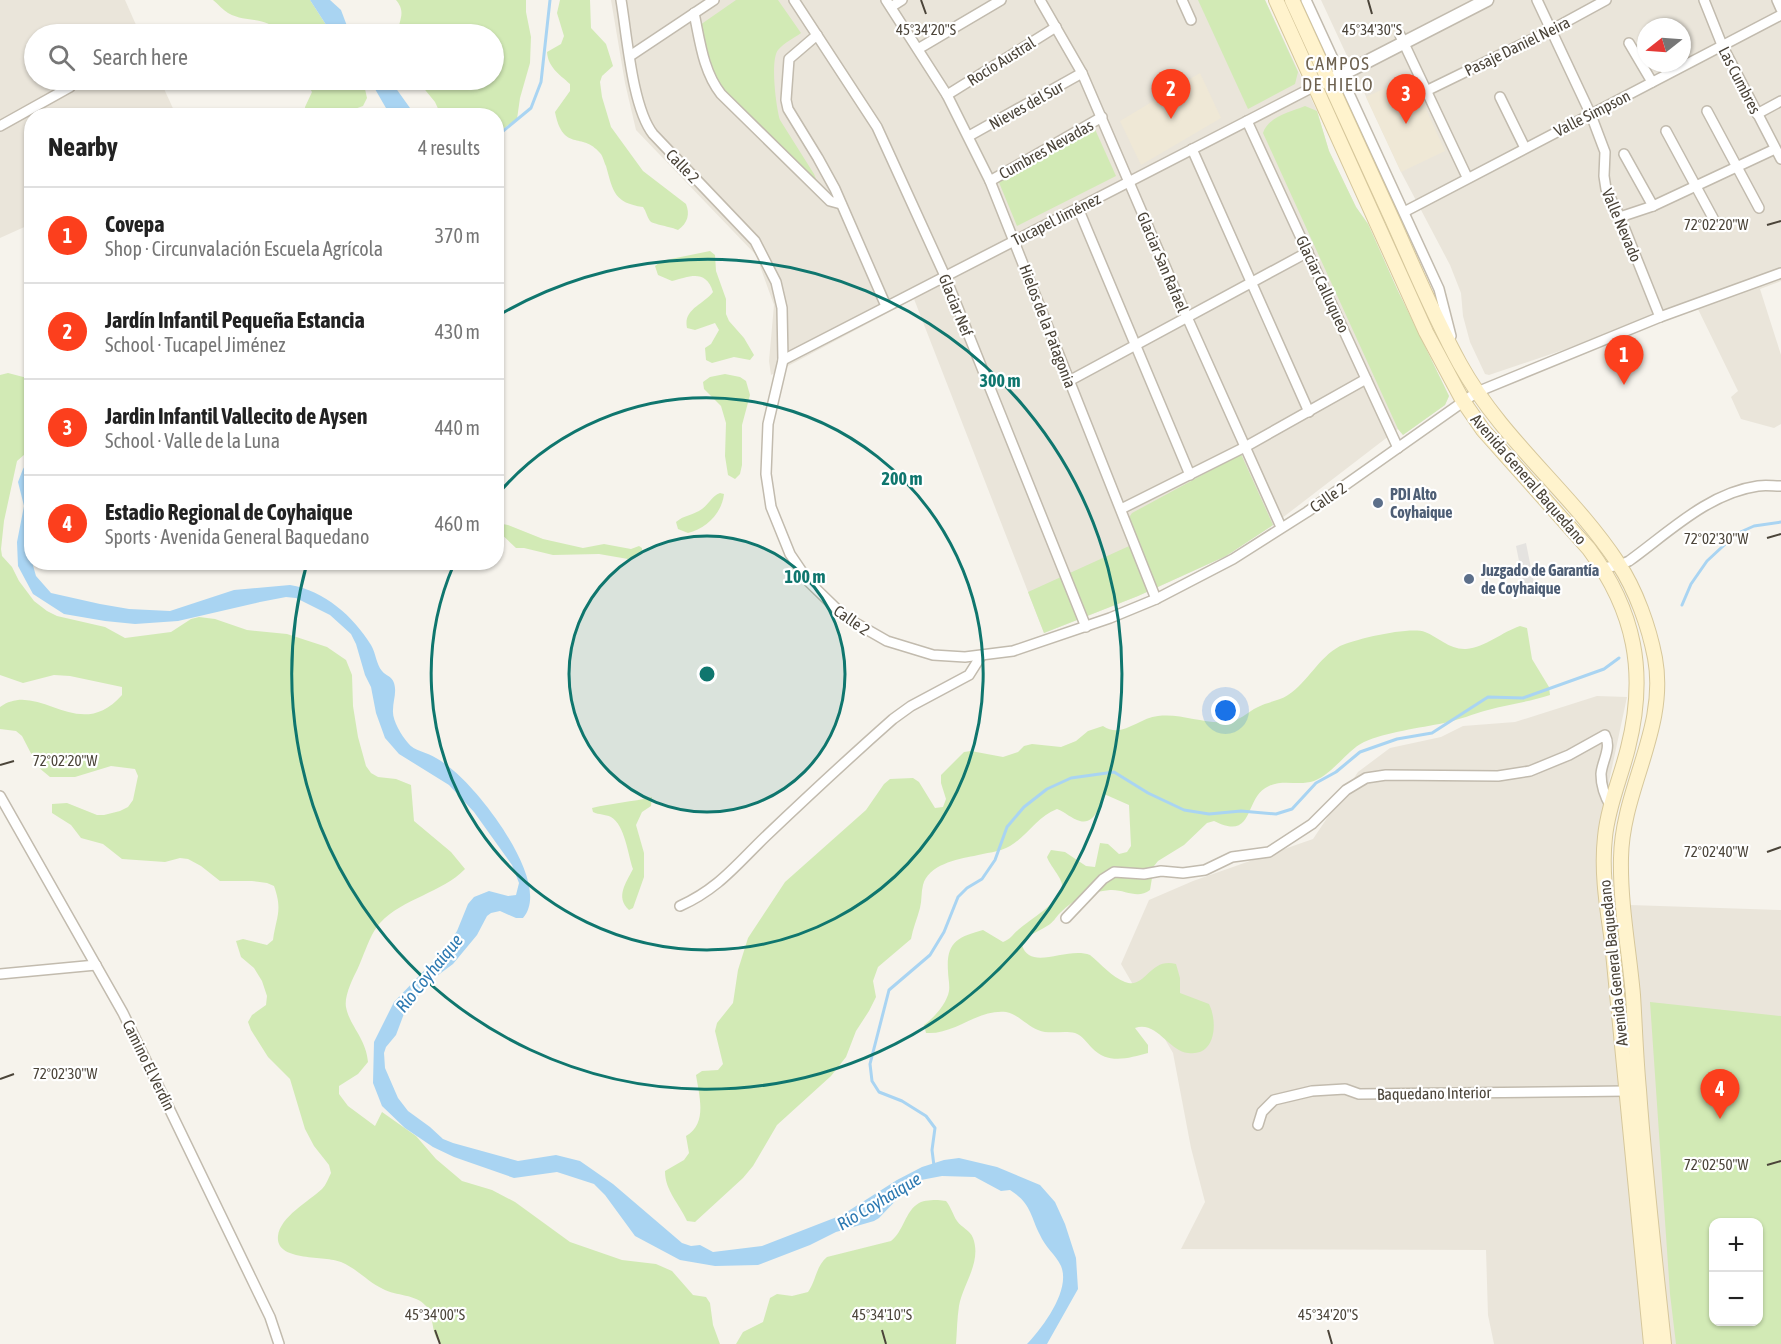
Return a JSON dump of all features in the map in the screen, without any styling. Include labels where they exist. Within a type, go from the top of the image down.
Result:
[{"type":"main road","name":"Avenida General Baquedano","points":[[1276,0],[1426,332],[1462,401],[1483,430],[1589,549],[1603,568],[1625,610],[1635,651],[1637,674],[1634,722],[1605,836],[1603,878],[1612,942],[1651,1344]]},
{"type":"main road","name":"Avenida General Baquedano","points":[[1292,0],[1336,74],[1423,290],[1461,365],[1477,392],[1510,437],[1591,528],[1620,565],[1636,598],[1655,657],[1658,681],[1657,705],[1652,732],[1634,784],[1623,831],[1621,875],[1664,1344]]},
{"type":"street","name":"Calle 2","points":[[621,0],[637,97],[648,128],[755,241],[776,282],[782,308],[783,360],[768,424],[766,474],[769,499],[776,524],[799,569],[832,607],[858,627],[879,638],[933,655],[981,656],[1013,651],[1086,627],[1156,599],[1208,573],[1350,483],[1477,392],[1660,317],[1781,273]]},
{"type":"street","name":"Glaciar Nef","points":[[794,0],[877,127],[945,276],[1086,627]]},
{"type":"street","points":[[889,4],[902,0]]},
{"type":"street","points":[[918,49],[1001,0]]},
{"type":"street","name":"Glaciar San Rafael","points":[[1040,0],[1082,73],[1281,527]]},
{"type":"street","points":[[1182,0],[1191,20]]},
{"type":"street","name":"Avenida General Baquedano","points":[[1306,0],[1336,74],[1439,289],[1449,332],[1461,365]]},
{"type":"street","name":"Tucapel Jiménez","points":[[783,360],[1315,86],[1469,0]]},
{"type":"street","name":"Tucapel Jiménez","points":[[1402,39],[1487,0]]},
{"type":"street","name":"Valle Nevado","points":[[1537,0],[1591,115],[1605,152],[1604,183],[1660,317]]},
{"type":"street","name":"Pasaje Daniel Neira","points":[[1426,91],[1551,30],[1606,0]]},
{"type":"street","name":"Las Cumbres","points":[[1704,0],[1722,45],[1781,159]]},
{"type":"street","points":[[1777,0],[1781,9]]},
{"type":"street","points":[[630,56],[710,1]]},
{"type":"street","name":"Hielos de la Patagonia","points":[[889,4],[947,95],[990,180],[1156,599]]},
{"type":"street","points":[[694,13],[711,82],[830,201],[841,204]]},
{"type":"street","name":"Valle Simpson","points":[[1404,212],[1467,177],[1781,15]]},
{"type":"street","name":"Rocío Austral","points":[[947,95],[1056,27]]},
{"type":"street","points":[[816,35],[789,59],[786,100],[788,109],[818,158],[841,204],[886,306]]},
{"type":"street","points":[[1402,39],[1467,177]]},
{"type":"street","points":[[1629,43],[1652,82]]},
{"type":"street","name":"Nieves del Sur","points":[[969,136],[1082,73]]},
{"type":"street","points":[[32,108],[65,90]]},
{"type":"street","points":[[1500,97],[1525,148]]},
{"type":"street","points":[[1757,114],[1781,101]]},
{"type":"street","points":[[1707,111],[1759,208]]},
{"type":"street","points":[[0,126],[24,113]]},
{"type":"street","name":"Cumbres Nevadas","points":[[990,180],[1102,117]]},
{"type":"street","name":"Glaciar Calluqueo","points":[[1247,121],[1398,448]]},
{"type":"street","points":[[1666,131],[1713,218]]},
{"type":"street","points":[[1192,149],[1309,412]]},
{"type":"street","points":[[1620,217],[1653,206],[1775,149]]},
{"type":"street","points":[[1624,154],[1653,206]]},
{"type":"street","points":[[1078,208],[1190,475]]},
{"type":"street","points":[[1069,381],[1308,252]]},
{"type":"street","points":[[1120,509],[1245,447],[1366,379]]},
{"type":"street","points":[[1603,568],[1629,561],[1695,512],[1720,498],[1757,486],[1781,486]]},
{"type":"street","points":[[680,906],[698,898],[719,883],[892,718],[969,675],[981,656]]},
{"type":"street","points":[[1066,918],[1103,879],[1114,872],[1184,873],[1205,870],[1232,857],[1269,852],[1312,824],[1346,790],[1366,778],[1386,775],[1498,776],[1530,771],[1569,756],[1605,735],[1607,748],[1601,771],[1602,786],[1611,807]]},
{"type":"street","name":"Camino El Verdín","points":[[0,796],[123,1013],[270,1317],[279,1344]]},
{"type":"street","points":[[0,974],[96,965]]},
{"type":"street","name":"Baquedano Interior","points":[[1258,1125],[1262,1112],[1274,1100],[1312,1091],[1345,1089],[1359,1094],[1627,1091]]},
{"type":"shaded area","points":[[0,0],[125,0],[136,24],[24,24],[24,90],[165,90],[173,108],[24,108],[24,227],[0,238]]},
{"type":"shaded area","points":[[611,0],[1265,0],[1317,111],[1329,151],[1356,207],[1368,224],[1449,396],[1445,405],[1403,435],[1398,429],[1273,525],[1226,556],[1138,596],[1044,633],[914,299],[771,375],[769,361],[774,305],[756,255],[636,130],[625,83]]},
{"type":"shaded area","points":[[1321,0],[1781,0],[1781,281],[1760,289],[1781,355],[1781,424],[1774,428],[1741,419],[1731,397],[1738,391],[1696,305],[1489,375],[1485,374],[1470,342],[1463,316],[1461,293],[1450,265],[1401,172]]},
{"type":"shaded area","points":[[1200,73],[1221,118],[1141,165],[1120,121]]},
{"type":"shaded area","points":[[1411,76],[1445,151],[1401,172],[1366,97]]},
{"type":"shaded area","points":[[1526,543],[1535,588],[1525,591],[1516,546]]},
{"type":"shaded area","points":[[1597,696],[1627,697],[1601,819],[1596,858],[1600,904],[1781,910],[1781,1344],[1494,1344],[1488,1315],[1486,1250],[1181,1249],[1205,1202],[1191,1148],[1173,1053],[1121,964],[1149,900],[1193,881],[1313,839],[1358,772],[1390,748],[1441,737],[1463,726],[1515,722]]},
{"type":"green space","points":[[213,0],[310,0],[326,24],[268,24],[228,13]]},
{"type":"green space","points":[[396,0],[526,0],[531,37],[530,63],[520,98],[517,119],[504,128],[504,108],[438,108],[425,90],[504,90],[504,24],[399,24],[401,9]]},
{"type":"green space","points":[[560,0],[590,0],[591,28],[606,44],[613,66],[602,76],[600,82],[611,127],[643,171],[686,204],[687,218],[678,230],[652,222],[643,207],[620,199],[613,189],[600,153],[586,143],[568,137],[558,125],[555,112],[570,91],[570,84],[552,66],[547,52],[561,44],[564,36],[557,13]]},
{"type":"green space","points":[[736,0],[778,0],[801,33],[778,50],[774,63],[776,95],[780,120],[814,174],[819,186],[815,185],[710,76],[700,25]]},
{"type":"green space","points":[[1198,0],[1265,0],[1298,72],[1295,84],[1248,109]]},
{"type":"green space","points":[[311,90],[365,90],[367,98],[363,106],[357,108],[305,108]]},
{"type":"green space","points":[[1305,106],[1317,111],[1329,151],[1356,207],[1368,224],[1449,396],[1445,405],[1403,435],[1398,429],[1263,133],[1275,119]]},
{"type":"green space","points":[[1094,127],[1116,176],[1017,226],[998,180]]},
{"type":"green space","points":[[710,251],[715,255],[716,271],[726,299],[726,314],[754,355],[750,360],[734,357],[712,363],[706,360],[705,348],[711,344],[719,330],[715,323],[695,330],[687,328],[687,322],[691,312],[713,292],[710,285],[702,277],[697,276],[672,281],[658,275],[655,266],[661,261]]},
{"type":"green space","points":[[8,373],[24,377],[24,455],[17,461],[4,521],[2,556],[34,601],[57,616],[105,627],[125,638],[171,632],[191,619],[199,617],[215,619],[247,630],[287,634],[327,647],[346,660],[352,675],[353,706],[366,766],[378,777],[396,779],[411,785],[414,821],[451,852],[465,869],[445,884],[389,914],[374,932],[346,998],[348,1014],[364,1046],[368,1062],[358,1074],[339,1086],[339,1094],[348,1106],[375,1126],[382,1112],[416,1136],[436,1159],[462,1181],[492,1190],[515,1202],[570,1242],[622,1260],[656,1264],[672,1271],[693,1295],[706,1297],[710,1303],[713,1325],[720,1344],[441,1344],[435,1335],[429,1310],[422,1302],[383,1289],[341,1262],[292,1254],[279,1244],[278,1236],[284,1222],[322,1189],[331,1173],[329,1165],[314,1146],[305,1129],[290,1079],[268,1057],[248,1022],[252,1015],[266,1005],[267,996],[254,968],[241,957],[236,941],[243,939],[267,945],[273,940],[278,914],[274,886],[252,881],[220,881],[188,859],[180,858],[165,862],[122,859],[103,844],[81,838],[71,825],[52,813],[52,804],[67,803],[97,815],[120,811],[128,807],[133,800],[138,776],[135,769],[111,766],[75,777],[50,777],[38,767],[22,736],[16,731],[0,729],[0,707],[15,700],[29,700],[74,713],[90,714],[106,709],[122,695],[122,687],[70,676],[54,675],[23,683],[0,675],[0,375]]},
{"type":"green space","points":[[725,374],[740,377],[746,381],[750,395],[742,425],[742,465],[740,474],[735,479],[728,475],[725,456],[726,423],[721,406],[704,389],[703,382],[710,377]]},
{"type":"green space","points":[[1241,454],[1273,525],[1226,556],[1138,596],[1044,633],[1028,592],[1138,542],[1128,519],[1132,513]]},
{"type":"green space","points":[[720,493],[724,494],[723,501],[707,524],[688,533],[678,529],[676,522],[696,513]]},
{"type":"green space","points":[[504,524],[543,539],[583,548],[604,544],[631,549],[639,546],[642,548],[642,554],[628,559],[599,554],[553,555],[516,548],[504,537]]},
{"type":"green space","points":[[1520,626],[1527,628],[1532,659],[1549,687],[1550,695],[1450,722],[1373,739],[1358,746],[1328,773],[1314,781],[1269,786],[1255,799],[1243,822],[1237,826],[1227,826],[1214,821],[1207,823],[1184,845],[1158,861],[1154,866],[1150,890],[1136,894],[1110,890],[1083,897],[1071,903],[1049,925],[1024,941],[1022,945],[1026,953],[1033,957],[1041,958],[1071,953],[1090,955],[1125,982],[1138,982],[1160,965],[1176,964],[1180,978],[1180,993],[1209,1004],[1212,1011],[1214,1028],[1209,1044],[1204,1050],[1197,1053],[1181,1051],[1156,1032],[1143,1027],[1135,1028],[1148,1045],[1148,1053],[1119,1059],[1105,1057],[1075,1033],[1043,1031],[1006,1012],[985,1014],[947,1030],[926,1033],[924,1025],[940,1010],[948,996],[948,961],[951,948],[955,943],[966,935],[983,930],[1003,942],[1056,899],[1062,883],[1047,857],[1051,850],[1065,852],[1086,866],[1095,867],[1100,843],[1108,844],[1119,854],[1127,852],[1131,846],[1129,805],[1104,794],[1096,813],[1090,820],[1085,821],[1077,820],[1057,809],[1044,816],[1016,842],[1006,848],[952,861],[931,872],[923,885],[920,908],[911,939],[878,967],[873,981],[876,997],[856,1031],[846,1057],[831,1076],[777,1125],[753,1166],[743,1178],[695,1222],[687,1221],[667,1185],[665,1171],[684,1160],[689,1153],[686,1136],[693,1131],[700,1117],[696,1075],[702,1071],[718,1070],[723,1064],[715,1031],[717,1023],[733,1003],[738,970],[748,938],[785,882],[866,810],[890,779],[913,778],[919,782],[935,808],[943,807],[946,799],[941,775],[964,752],[971,751],[1003,757],[1032,744],[1061,747],[1076,741],[1088,731],[1103,726],[1110,729],[1123,729],[1158,716],[1231,722],[1262,705],[1288,695],[1325,657],[1347,643],[1383,634],[1418,631],[1430,634],[1460,649],[1466,649],[1473,648]]},
{"type":"green space","points":[[652,797],[651,806],[642,812],[636,825],[644,853],[644,877],[633,908],[629,910],[622,895],[633,869],[623,833],[616,821],[611,817],[593,812],[592,808]]},
{"type":"green space","points":[[1650,1002],[1781,1016],[1781,1344],[1676,1344],[1670,1294]]},
{"type":"green space","points":[[923,1201],[946,1201],[957,1221],[972,1235],[975,1247],[974,1264],[959,1306],[956,1344],[736,1344],[743,1332],[763,1322],[770,1298],[777,1294],[792,1296],[808,1292],[827,1257],[891,1241],[914,1207]]},
{"type":"water","points":[[310,0],[330,0],[341,10],[346,24],[326,24]]},
{"type":"water","points":[[376,90],[397,90],[410,108],[386,108]]},
{"type":"water","points":[[24,468],[24,506],[18,482]]},
{"type":"water","name":"Río Coyhaique","points":[[24,506],[24,570],[34,570],[36,576],[51,593],[100,604],[129,609],[170,611],[234,590],[290,585],[303,588],[326,599],[356,624],[371,645],[380,668],[393,681],[394,718],[405,740],[414,748],[443,762],[454,771],[496,818],[521,862],[529,884],[530,903],[523,918],[516,918],[500,911],[487,916],[477,935],[453,964],[430,981],[405,1011],[396,1035],[384,1053],[385,1068],[398,1098],[408,1111],[443,1139],[518,1161],[556,1155],[580,1161],[613,1184],[682,1243],[691,1246],[700,1245],[713,1252],[762,1246],[842,1215],[897,1180],[922,1167],[944,1160],[959,1158],[997,1167],[1040,1185],[1055,1202],[1076,1258],[1078,1289],[1047,1344],[1027,1344],[1054,1308],[1059,1297],[1063,1276],[1061,1266],[1042,1239],[1022,1200],[1010,1190],[1001,1191],[975,1177],[942,1176],[921,1180],[903,1193],[874,1221],[836,1232],[810,1245],[758,1265],[715,1266],[680,1260],[635,1236],[605,1195],[594,1184],[557,1172],[514,1178],[454,1157],[433,1147],[405,1128],[382,1106],[373,1083],[374,1042],[394,1002],[444,950],[457,931],[468,904],[474,897],[489,891],[508,896],[516,895],[519,883],[512,865],[474,812],[449,785],[399,754],[385,738],[356,644],[351,634],[330,615],[296,598],[286,597],[178,621],[135,624],[64,614],[33,594],[18,566],[17,542]]},
{"type":"waterway","points":[[504,130],[531,108],[541,82],[550,0]]},
{"type":"waterway","points":[[1682,605],[1691,584],[1707,561],[1736,534],[1754,526],[1781,522]]},
{"type":"waterway","points":[[934,1166],[932,1150],[935,1128],[926,1116],[902,1101],[879,1092],[872,1081],[870,1064],[889,990],[930,955],[944,932],[958,897],[982,879],[995,860],[1007,827],[1024,807],[1047,789],[1071,778],[1114,772],[1148,793],[1184,810],[1209,814],[1241,811],[1276,814],[1292,809],[1316,783],[1336,772],[1360,752],[1397,739],[1432,733],[1488,697],[1523,698],[1604,669],[1619,658]]},
{"type":"place","name":"Jardín Infantil Pequeña Estancia","points":[[1171,119]]},
{"type":"place","name":"Jardin Infantil Vallecito de Aysen","points":[[1406,124]]},
{"type":"place","name":"Covepa","points":[[1624,385]]},
{"type":"place","name":"PDI Alto Coyhaique","points":[[1378,503]]},
{"type":"place","name":"Juzgado de Garantía de Coyhaique","points":[[1469,579]]},
{"type":"place","name":"Estadio Regional de Coyhaique","points":[[1720,1119]]},
{"type":"district","name":"CAMPOS DE HIELO","points":[[1338,73]]}]
